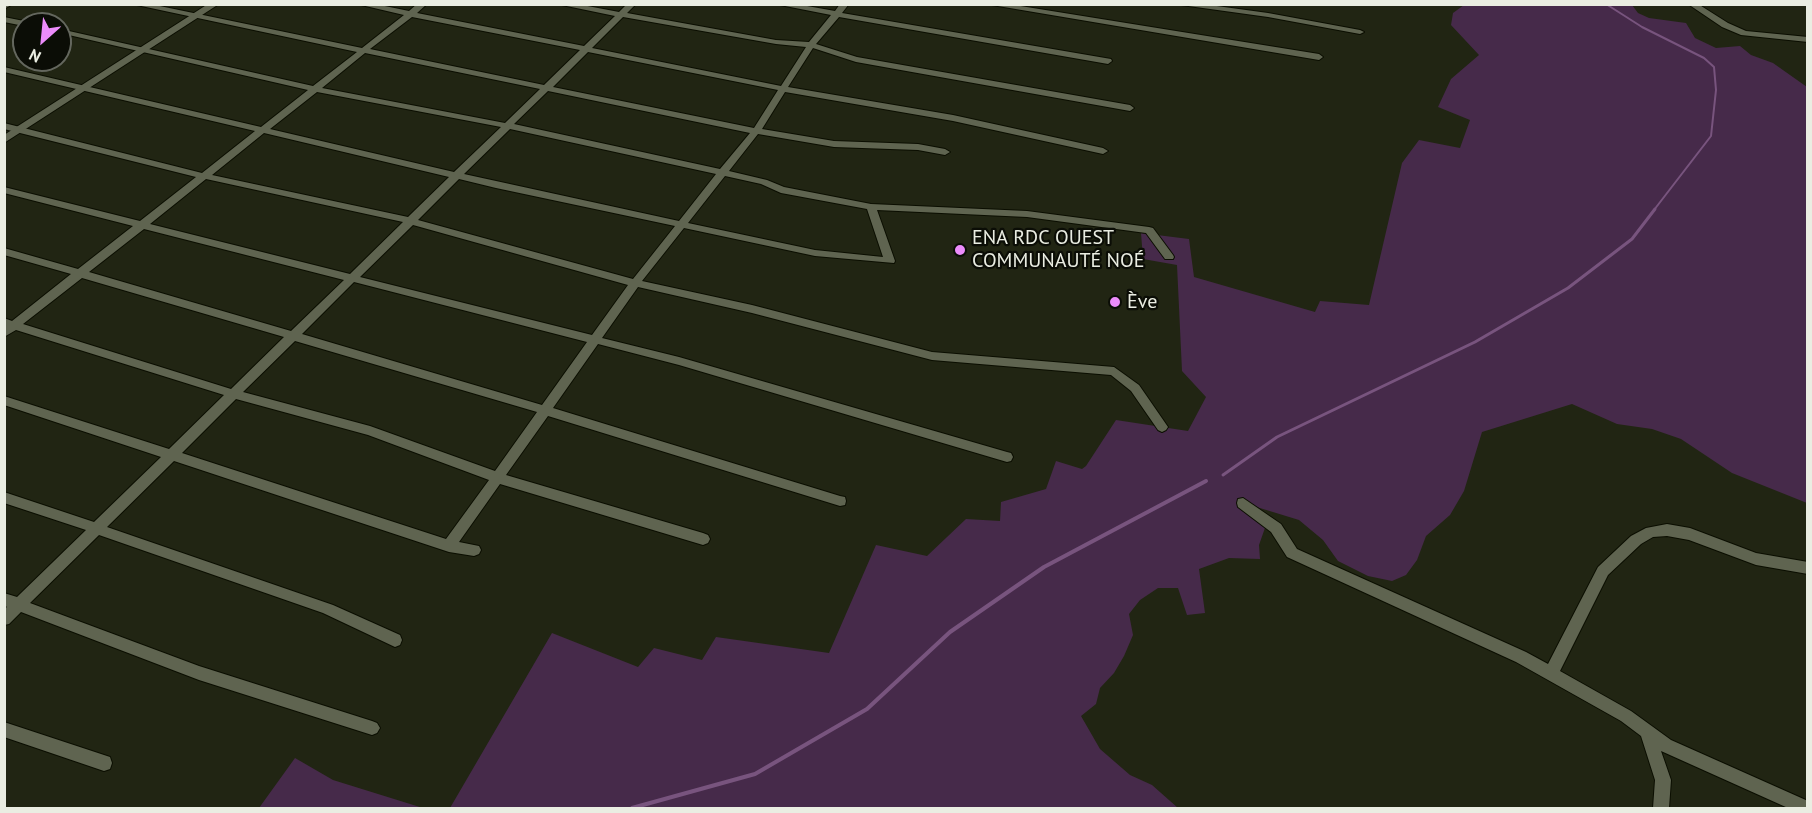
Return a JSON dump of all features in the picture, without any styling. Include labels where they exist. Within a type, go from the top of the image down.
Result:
[{"type":"street","points":[[4,7],[9,4]]},
{"type":"street","points":[[136,4],[756,131],[834,144],[918,147],[945,152]]},
{"type":"street","points":[[4,140],[215,4]]},
{"type":"street","points":[[361,4],[784,89],[954,118],[1103,151]]},
{"type":"street","points":[[8,327],[81,273],[423,4]]},
{"type":"street","points":[[561,4],[776,42],[811,45],[856,59],[1130,108]]},
{"type":"street","points":[[4,619],[172,453],[296,337],[351,279],[460,176],[546,87],[632,4]]},
{"type":"street","points":[[779,4],[1108,61]]},
{"type":"street","points":[[449,546],[635,283],[756,131],[811,45],[845,4]]},
{"type":"street","points":[[990,4],[1318,57]]},
{"type":"street","points":[[1178,4],[1268,15],[1360,32]]},
{"type":"street","points":[[1692,4],[1725,25],[1744,33],[1808,40]]},
{"type":"street","points":[[72,34],[316,89],[509,126],[724,173],[764,182],[781,190],[872,207],[1027,214],[1149,230],[1169,257]]},
{"type":"street","points":[[4,69],[460,176],[815,253],[890,261],[872,207]]},
{"type":"street","points":[[4,126],[204,176],[411,221],[635,283],[752,309],[932,356],[1114,371],[1135,388],[1162,427]]},
{"type":"street","points":[[4,190],[143,224],[812,399],[1007,457]]},
{"type":"street","points":[[4,252],[545,410],[840,501]]},
{"type":"street","points":[[8,327],[234,394],[370,431],[498,478],[702,538]]},
{"type":"street","points":[[4,400],[172,453],[449,546],[474,550]]},
{"type":"street","points":[[4,497],[289,594],[395,640]]},
{"type":"street","points":[[1243,502],[1276,528],[1292,553],[1551,673],[1626,716],[1666,745],[1805,808]]},
{"type":"street","points":[[1551,673],[1603,571],[1636,540],[1651,531],[1666,530],[1690,534],[1756,559],[1808,568]]},
{"type":"street","points":[[4,599],[199,673],[372,728]]},
{"type":"street","points":[[4,729],[104,763]]},
{"type":"street","points":[[1648,734],[1663,780],[1661,808]]},
{"type":"shaded area","points":[[1464,5],[1632,5],[1638,13],[1649,18],[1686,23],[1695,38],[1716,48],[1740,46],[1751,55],[1773,63],[1807,87],[1807,503],[1732,473],[1681,439],[1652,429],[1617,424],[1572,404],[1482,432],[1464,491],[1450,515],[1426,536],[1417,560],[1406,575],[1392,581],[1368,576],[1338,561],[1323,540],[1299,520],[1237,501],[1266,525],[1259,545],[1260,559],[1229,558],[1199,569],[1205,613],[1187,615],[1178,588],[1158,588],[1140,600],[1129,614],[1133,635],[1124,656],[1114,673],[1100,688],[1096,704],[1081,716],[1100,749],[1130,775],[1152,785],[1178,808],[450,808],[552,633],[638,667],[654,648],[702,660],[716,637],[829,653],[876,545],[927,556],[966,519],[1000,521],[1001,502],[1046,489],[1056,461],[1082,469],[1086,466],[1116,420],[1188,431],[1206,397],[1182,371],[1177,265],[1143,259],[1141,233],[1189,239],[1194,277],[1315,312],[1320,301],[1369,305],[1402,163],[1419,140],[1460,148],[1470,120],[1438,107],[1451,79],[1479,55],[1451,25],[1453,13]]},
{"type":"shaded area","points":[[295,758],[333,780],[423,808],[259,808]]},
{"type":"waterway","points":[[1606,4],[1642,27],[1704,58],[1714,67],[1716,90],[1711,136],[1654,210]]},
{"type":"waterway","points":[[1223,475],[1277,437],[1475,342],[1568,288],[1632,239],[1655,209]]},
{"type":"waterway","points":[[632,808],[755,774],[867,709],[950,632],[1044,567],[1206,481]]},
{"type":"place","name":"ENA RDC OUEST COMMUNAUTÉ NOÉ","points":[[960,250]]},
{"type":"place","name":"Ève","points":[[1115,302]]}]
